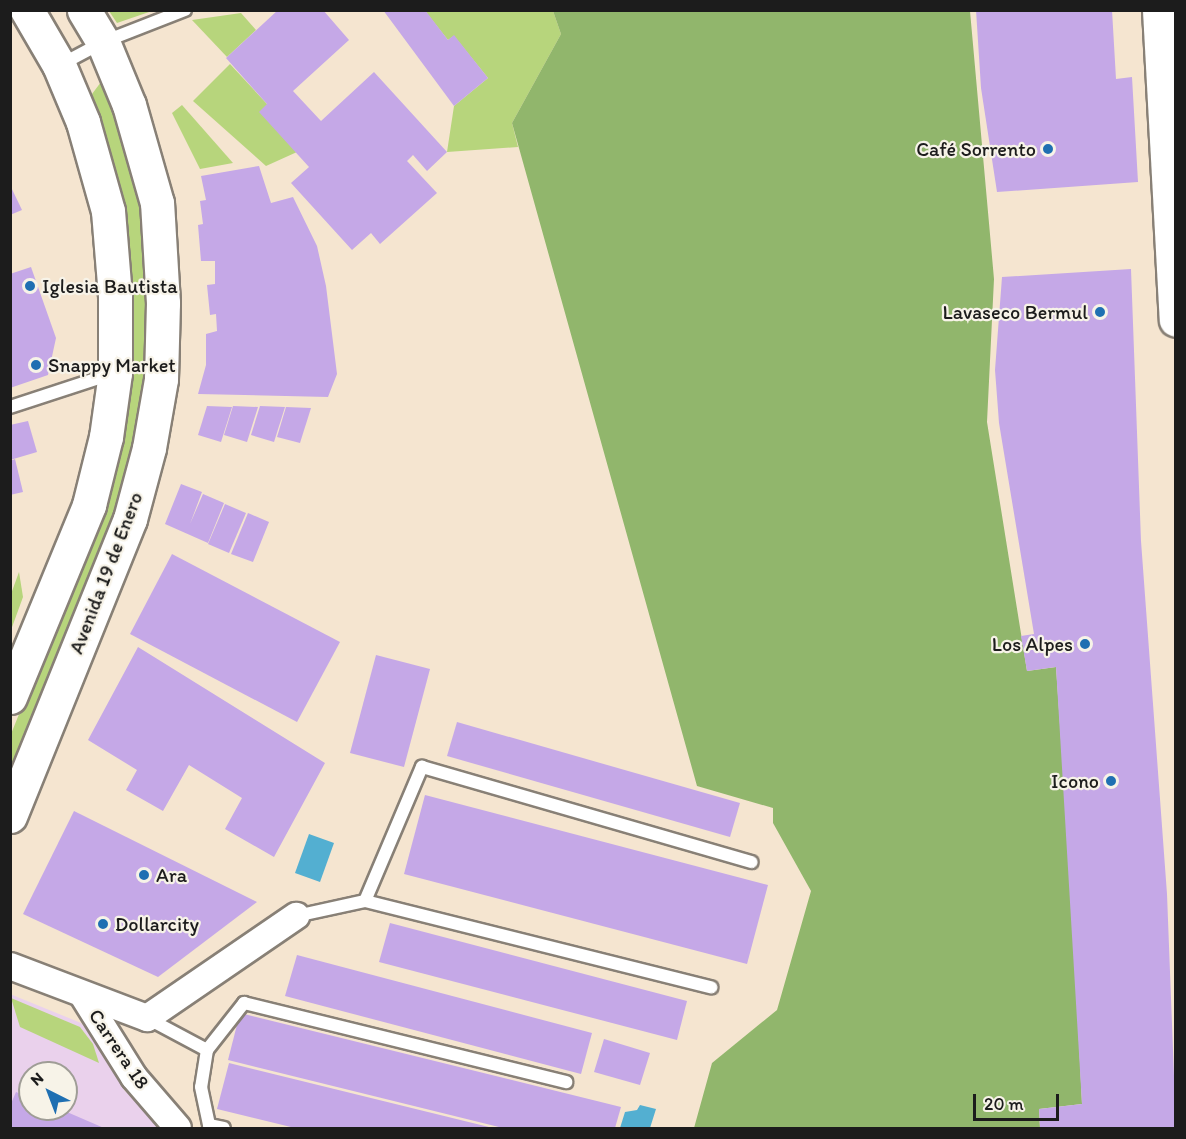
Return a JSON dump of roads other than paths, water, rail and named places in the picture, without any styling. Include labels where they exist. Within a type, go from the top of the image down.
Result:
[{"type":"main road","name":"Avenida 19 de Enero","points":[[10,697],[89,505],[106,437],[115,373],[115,296],[108,211],[83,122],[59,65],[27,10]]},
{"type":"main road","name":"Avenida 19 de Enero","points":[[10,816],[130,519],[149,448],[160,379],[163,303],[157,203],[129,105],[103,42],[84,10]]},
{"type":"main road","points":[[1159,10],[1176,320]]},
{"type":"street","points":[[10,966],[84,997],[147,1018],[296,916]]},
{"type":"street","name":"Carrera 18","points":[[84,997],[134,1077],[178,1128]]},
{"type":"lane","points":[[59,65],[103,42],[185,10]]},
{"type":"lane","points":[[10,407],[115,373]]},
{"type":"lane","points":[[364,901],[422,767],[752,862]]},
{"type":"lane","points":[[296,916],[364,901],[711,987]]},
{"type":"lane","points":[[224,1128],[209,1125],[201,1087],[207,1050],[244,1003],[566,1082]]},
{"type":"lane","points":[[147,1018],[207,1050]]},
{"type":"water","points":[[309,834],[334,843],[320,882],[295,873]]},
{"type":"water","points":[[640,1105],[656,1109],[650,1128],[620,1128],[625,1112],[637,1110]]},
{"type":"place","name":"Café Sorrento","points":[[1048,149]]},
{"type":"place","name":"Iglesia Bautista","points":[[30,286]]},
{"type":"place","name":"Lavaseco Bermul","points":[[1100,312]]},
{"type":"place","name":"Snappy Market","points":[[36,365]]},
{"type":"place","name":"Los Alpes","points":[[1085,644]]},
{"type":"place","name":"Icono","points":[[1111,781]]},
{"type":"place","name":"Ara","points":[[144,875]]},
{"type":"place","name":"Dollarcity","points":[[103,924]]}]
